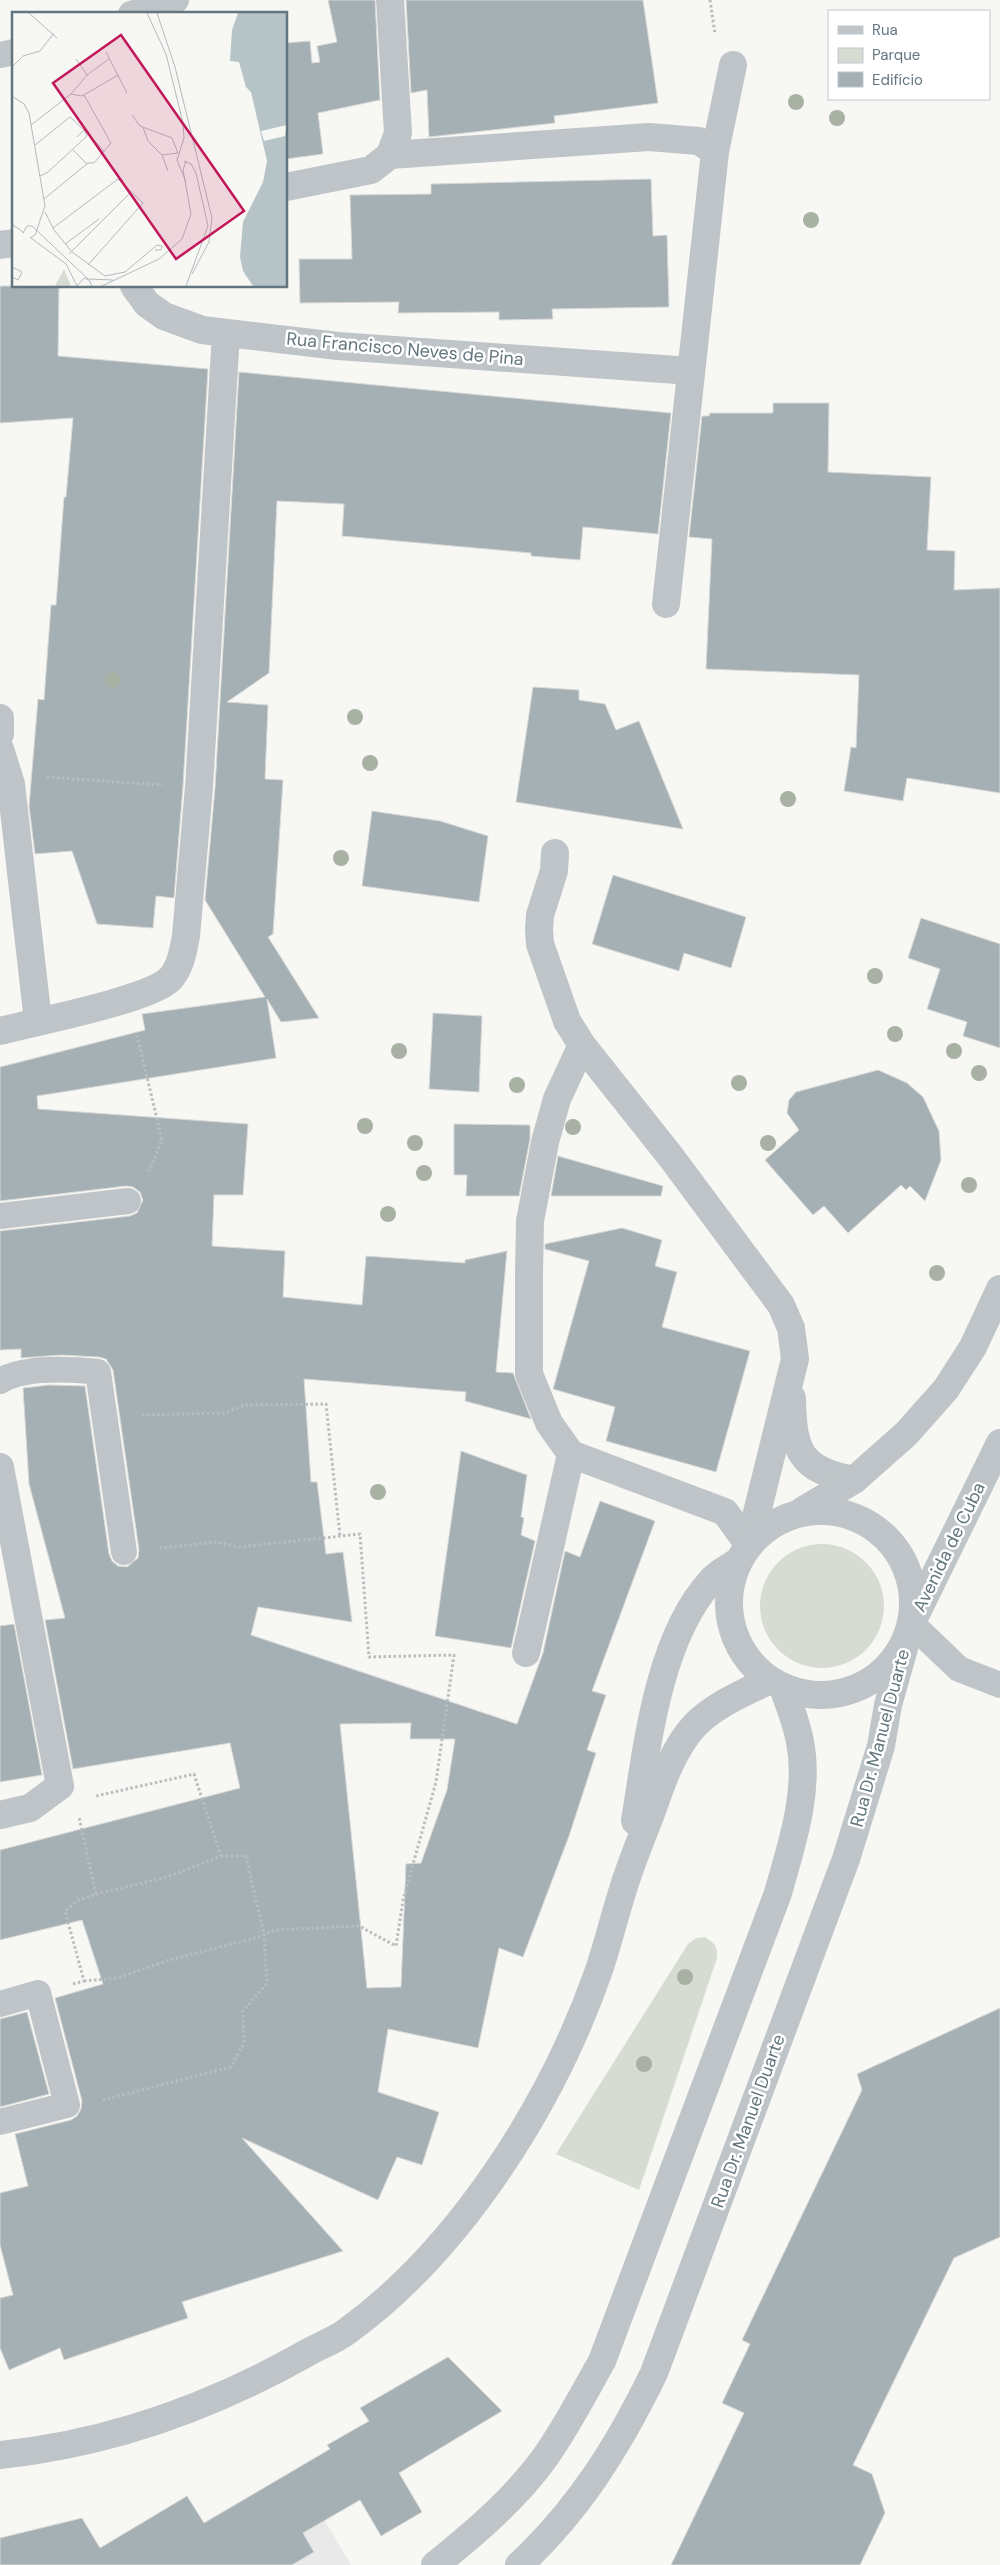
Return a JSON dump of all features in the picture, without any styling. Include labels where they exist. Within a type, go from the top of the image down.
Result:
[{"type":"street","points":[[288,186],[371,170],[390,155],[398,133],[390,0]]},
{"type":"street","points":[[666,604],[715,152],[733,65]]},
{"type":"street","points":[[390,155],[649,137],[699,141],[715,152]]},
{"type":"street","name":"Rua Francisco Neves de Pina","points":[[135,288],[147,304],[164,316],[202,330],[338,346],[691,371]]},
{"type":"street","points":[[0,1031],[130,998],[157,988],[169,980],[177,969],[182,956],[186,936],[198,787],[226,333]]},
{"type":"street","points":[[0,718],[0,734]]},
{"type":"street","points":[[0,749],[9,775],[26,898],[38,1021]]},
{"type":"street","points":[[555,853],[554,871],[540,915],[540,944],[567,1021],[582,1045],[671,1157],[781,1305],[791,1328],[795,1359],[791,1378],[743,1553],[728,1598],[732,1627],[737,1642],[750,1662],[777,1684],[816,1696],[849,1692],[886,1670],[909,1632],[914,1608],[910,1578],[905,1564],[888,1538],[861,1519],[846,1513],[829,1510],[799,1513],[782,1518],[764,1530],[743,1553],[711,1580],[695,1602],[668,1659],[646,1755],[626,1878]]},
{"type":"street","points":[[582,1045],[557,1099],[545,1142],[530,1221],[530,1374],[549,1423],[571,1454],[725,1512],[743,1553]]},
{"type":"street","points":[[799,1513],[854,1480],[906,1434],[946,1389],[974,1347],[1000,1290]]},
{"type":"street","points":[[791,1378],[793,1428],[797,1444],[806,1460],[821,1472],[854,1480]]},
{"type":"street","name":"Avenida de Cuba","points":[[909,1632],[1000,1443]]},
{"type":"street","points":[[526,1653],[571,1454]]},
{"type":"street","points":[[0,1467],[12,1600],[68,1793],[30,1808],[0,1815]]},
{"type":"street","name":"Rua Dr. Manuel Duarte","points":[[519,2565],[545,2542],[580,2500],[628,2424],[654,2373],[846,1859],[881,1746],[888,1705],[909,1632]]},
{"type":"street","points":[[0,2455],[82,2442],[144,2425],[199,2405],[270,2374],[345,2333],[413,2274],[459,2222],[497,2170],[538,2105],[569,2044],[598,1971],[626,1878],[679,1744],[697,1723],[715,1708],[777,1684]]},
{"type":"street","points":[[435,2565],[472,2535],[516,2492],[545,2458],[570,2420],[602,2361],[778,1893],[789,1856],[798,1818],[803,1772],[800,1742],[777,1684]]},
{"type":"lane","points":[[137,12],[176,0]]},
{"type":"lane","points":[[0,1216],[128,1201]]},
{"type":"lane","points":[[0,1381],[7,1377],[53,1369],[98,1372],[124,1552]]},
{"type":"lane","points":[[909,1632],[959,1669],[1000,1685]]},
{"type":"lane","points":[[0,2004],[38,1993],[67,2105],[0,2122]]},
{"type":"path","points":[[9,775],[198,787]]},
{"type":"path","points":[[128,1201],[154,1164],[162,1140],[130,998]]},
{"type":"path","points":[[104,1416],[225,1413],[245,1405],[326,1404],[340,1536]]},
{"type":"path","points":[[38,1993],[84,1981],[117,1978],[169,1960],[264,1935],[275,1930],[359,1926],[396,1946],[403,1900],[436,1782],[454,1655],[369,1657],[360,1534],[239,1547],[216,1542],[124,1552]]},
{"type":"path","points":[[96,1894],[68,1793],[194,1774],[221,1856]]},
{"type":"path","points":[[67,2105],[104,2100],[231,2067],[244,2043],[243,2011],[267,1983],[264,1935],[246,1856],[221,1856],[167,1877],[96,1894],[79,1900],[65,1911],[84,1981]]},
{"type":"shaded area","points":[[295,2470],[351,2565],[229,2565]]},
{"type":"green space","points":[[822,1544],[846,1549],[866,1562],[879,1582],[884,1606],[879,1630],[866,1650],[846,1663],[822,1668],[798,1663],[778,1650],[765,1630],[760,1606],[765,1582],[778,1562],[798,1549]]},
{"type":"green space","points":[[705,1937],[715,1945],[717,1958],[639,2190],[556,2154],[688,1944],[696,1938]]},
{"type":"building","points":[[328,0],[375,0],[380,100],[318,113],[323,154],[288,159],[288,43],[310,41],[312,63],[320,62],[317,46],[337,42]]},
{"type":"building","points":[[406,0],[643,0],[658,103],[554,116],[555,123],[429,137],[427,90],[411,93]]},
{"type":"building","points":[[651,179],[653,236],[667,235],[669,307],[552,309],[553,319],[499,320],[499,312],[398,313],[399,302],[300,303],[299,259],[352,259],[350,195],[431,194],[431,184]]},
{"type":"building","points":[[0,286],[12,286],[12,288],[59,288],[58,356],[208,369],[183,786],[174,898],[156,896],[153,928],[97,924],[72,851],[35,854],[29,806],[38,699],[44,700],[51,605],[56,605],[64,497],[66,497],[73,418],[0,423]]},
{"type":"building","points":[[239,372],[671,413],[658,534],[583,527],[580,560],[531,556],[531,553],[342,536],[344,504],[277,501],[269,673],[227,702],[268,705],[265,779],[283,780],[273,934],[268,937],[319,1018],[281,1022],[267,999],[276,1058],[37,1096],[38,1109],[248,1124],[243,1195],[214,1195],[212,1246],[285,1251],[283,1297],[362,1305],[366,1256],[465,1263],[465,1260],[507,1251],[496,1372],[513,1373],[531,1419],[465,1401],[466,1392],[304,1379],[311,1482],[317,1482],[326,1554],[343,1552],[352,1622],[258,1607],[251,1635],[517,1724],[543,1653],[565,1551],[580,1557],[600,1501],[655,1521],[592,1691],[606,1695],[587,1750],[596,1753],[569,1836],[523,1957],[499,1948],[478,2048],[388,2029],[378,2092],[439,2112],[422,2165],[397,2157],[378,2200],[242,2138],[343,2251],[182,2302],[188,2318],[64,2360],[60,2348],[9,2370],[0,2348],[0,2298],[13,2295],[0,2245],[0,2193],[28,2186],[15,2134],[71,2120],[77,2116],[81,2109],[82,2101],[55,1998],[103,1984],[82,1920],[0,1940],[0,1850],[240,1788],[230,1743],[73,1769],[45,1620],[65,1618],[29,1484],[23,1388],[49,1385],[85,1386],[109,1554],[112,1561],[118,1566],[127,1567],[138,1558],[139,1550],[113,1370],[106,1359],[99,1357],[61,1355],[21,1358],[21,1349],[0,1350],[0,1231],[130,1216],[137,1213],[143,1200],[140,1192],[133,1187],[126,1186],[0,1201],[0,1067],[145,1030],[142,1014],[265,997],[205,900],[215,788]],"holes":[[[411,1723],[410,1739],[455,1739],[447,1790],[421,1863],[406,1864],[401,1987],[367,1988],[340,1724]]]},
{"type":"building","points":[[773,403],[829,403],[828,472],[931,477],[927,550],[955,551],[954,590],[1000,588],[1000,793],[907,778],[903,801],[844,791],[851,747],[856,748],[859,675],[706,669],[712,539],[689,537],[702,416],[709,416],[710,413],[773,413]]},
{"type":"building","points":[[533,687],[579,690],[579,700],[605,704],[616,730],[639,721],[683,829],[516,802]]},
{"type":"building","points":[[372,811],[440,821],[488,836],[479,902],[362,886]]},
{"type":"building","points":[[613,875],[746,917],[731,968],[684,953],[679,971],[592,944]]},
{"type":"building","points":[[921,918],[1000,944],[1000,1048],[963,1036],[967,1022],[927,1009],[940,969],[908,958]]},
{"type":"building","points":[[433,1013],[482,1016],[479,1092],[429,1089]]},
{"type":"building","points":[[878,1070],[907,1083],[923,1097],[939,1131],[941,1160],[925,1201],[910,1186],[906,1190],[901,1185],[848,1233],[824,1206],[813,1215],[765,1160],[799,1130],[787,1113],[789,1100],[796,1092]]},
{"type":"building","points":[[454,1124],[530,1125],[530,1139],[519,1196],[466,1196],[467,1175],[454,1175]]},
{"type":"building","points":[[558,1156],[663,1186],[661,1196],[551,1196]]},
{"type":"building","points":[[622,1228],[662,1240],[655,1266],[677,1272],[662,1327],[750,1351],[716,1472],[606,1441],[615,1407],[553,1389],[589,1261],[545,1249],[545,1244]]},
{"type":"building","points":[[461,1451],[527,1475],[521,1517],[524,1518],[521,1535],[535,1541],[511,1648],[435,1636]]},
{"type":"building","points":[[14,1624],[42,1775],[0,1782],[0,1626]]},
{"type":"building","points":[[1000,2008],[1000,2237],[954,2258],[853,2465],[872,2474],[885,2513],[860,2565],[671,2565],[744,2413],[722,2403],[750,2344],[742,2340],[862,2090],[857,2074]]},
{"type":"building","points":[[27,2012],[49,2094],[0,2107],[0,2019]]},
{"type":"building","points":[[448,2357],[502,2411],[399,2473],[422,2512],[381,2536],[360,2500],[303,2533],[314,2552],[292,2565],[0,2565],[0,2538],[82,2518],[100,2548],[187,2496],[204,2523],[330,2449],[327,2445],[369,2421],[360,2408]]}]
